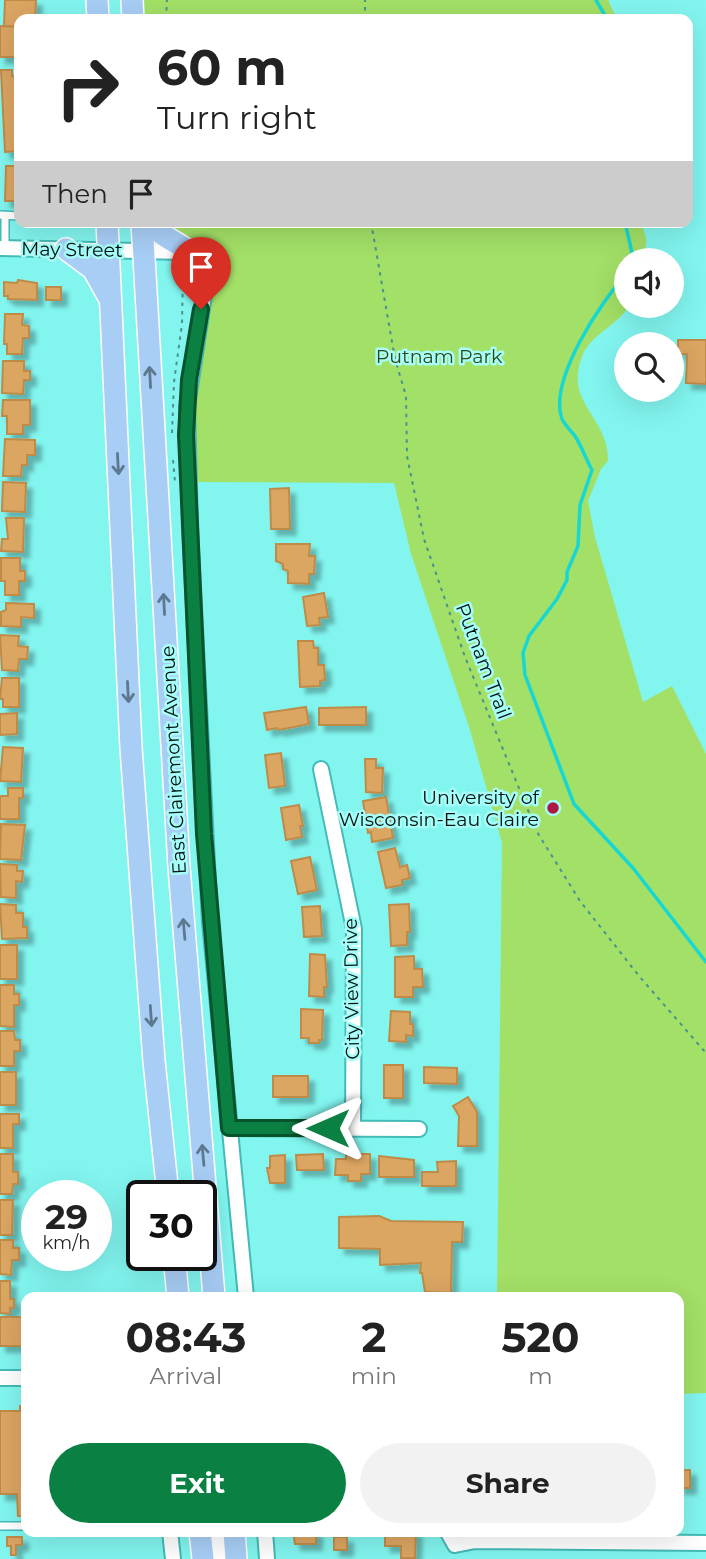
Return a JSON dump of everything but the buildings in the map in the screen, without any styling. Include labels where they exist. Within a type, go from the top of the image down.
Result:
[{"type":"main road","name":"East Clairemont Avenue","points":[[107,228],[131,748],[154,1061],[166,1180]]},
{"type":"main road","name":"East Clairemont Avenue","points":[[142,228],[179,867],[214,1292]]},
{"type":"main road","points":[[155,228],[193,255]]},
{"type":"main road","points":[[66,249],[93,269],[111,300]]},
{"type":"main road","points":[[176,1271],[178,1292]]},
{"type":"main road","points":[[201,1537],[203,1559]]},
{"type":"main road","points":[[234,1537],[236,1559]]},
{"type":"street","name":"May Street","points":[[2,248],[108,249],[185,252],[193,255]]},
{"type":"street","points":[[193,255],[202,265],[206,281],[187,406],[189,517],[205,847],[245,1292]]},
{"type":"street","name":"City View Drive","points":[[321,769],[354,929],[353,1128]]},
{"type":"street","points":[[229,1128],[419,1129]]},
{"type":"street","points":[[0,1378],[21,1378]]},
{"type":"street","points":[[171,1537],[173,1559]]},
{"type":"street","points":[[214,1537],[216,1559]]},
{"type":"street","points":[[265,1537],[267,1559]]},
{"type":"street","points":[[456,1552],[475,1541],[706,1542]]},
{"type":"lane","points":[[2,216],[2,248]]},
{"type":"lane","points":[[0,1526],[21,1526]]},
{"type":"path","name":"Putnam Trail","points":[[372,228],[395,359],[406,396],[407,456],[424,538],[471,669],[537,832],[580,901],[639,976],[706,1053]]},
{"type":"green space","points":[[139,0],[608,0],[615,14],[139,14]]},
{"type":"green space","name":"Putnam Park","points":[[157,228],[643,228],[645,248],[614,248],[614,318],[619,318],[587,347],[578,371],[578,385],[606,445],[608,461],[601,469],[588,501],[595,537],[643,702],[672,686],[706,754],[706,1393],[684,1394],[684,1292],[497,1292],[502,843],[469,727],[411,554],[394,483],[188,482],[186,435],[205,273]]},
{"type":"waterway","points":[[596,0],[604,14]]},
{"type":"waterway","points":[[626,228],[631,248]]},
{"type":"waterway","points":[[614,288],[579,342],[563,384],[560,403],[562,419],[577,440],[592,470],[580,505],[578,546],[567,572],[567,580],[557,599],[529,636],[523,653],[525,675],[574,804],[633,868],[706,962]]},
{"type":"place","name":"University of Wisconsin-Eau Claire","points":[[553,808]]},
{"type":"route","points":[[201,309],[189,380],[186,435],[204,834],[229,1128],[328,1128]]}]
